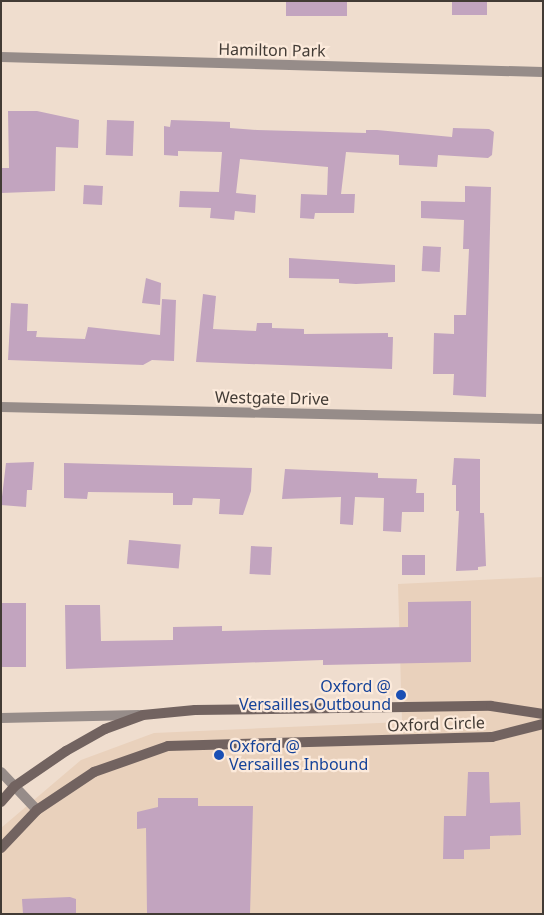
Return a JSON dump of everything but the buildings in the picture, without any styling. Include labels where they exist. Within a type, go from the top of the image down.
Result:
[{"type":"street","name":"Hamilton Park","points":[[1,58],[543,72]]},
{"type":"street","name":"Westgate Drive","points":[[1,407],[543,419]]},
{"type":"street","name":"Oxford Circle","points":[[1,802],[15,786],[105,729],[143,715],[195,710],[491,706],[543,714]]},
{"type":"street","points":[[1,718],[143,715]]},
{"type":"street","name":"Oxford Circle","points":[[1,848],[37,810],[94,772],[168,746],[492,737],[543,724]]},
{"type":"street","points":[[1,772],[37,810]]},
{"type":"shaded area","points":[[543,577],[543,914],[1,914],[1,828],[81,760],[154,733],[402,722],[398,584]]},
{"type":"place","name":"Oxford @ Versailles Outbound","points":[[401,695]]},
{"type":"place","name":"Oxford @ Versailles Inbound","points":[[219,755]]}]
